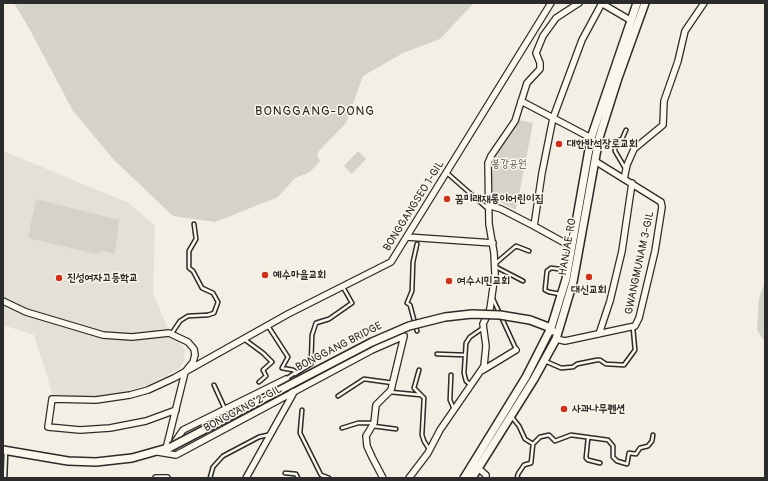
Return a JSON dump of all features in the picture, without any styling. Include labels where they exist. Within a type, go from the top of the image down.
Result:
[{"type":"street","name":"BONGGANGSEO 1-GIL","points":[[176,410],[146,421],[110,428],[80,430],[48,427],[52,399],[96,400],[130,395],[160,384],[185,372],[268,325],[391,262],[551,3]]},
{"type":"street","points":[[409,478],[430,450],[440,430],[482,371],[486,353],[483,326],[490,310],[493,298],[496,265],[488,207],[487,178],[490,159],[515,121],[527,83],[540,69],[540,63],[536,53],[543,36],[556,18],[579,3]]},
{"type":"street","points":[[534,226],[553,118],[582,40],[601,3],[630,20]]},
{"type":"street","name":"HANJAE-RO","points":[[464,478],[529,372],[551,328],[562,294],[572,247],[591,138],[637,3]]},
{"type":"street","name":"HANJAE-RO","points":[[472,478],[511,416],[556,339],[573,282],[595,161],[606,113],[644,3]]},
{"type":"street","points":[[624,179],[626,169],[634,150],[663,125],[664,101],[677,66],[685,31],[704,3]]},
{"type":"street","points":[[521,101],[591,138]]},
{"type":"street","name":"GWANGMUNAM 3-GIL","points":[[556,339],[565,341],[633,327],[639,318],[648,283],[662,207],[659,199],[595,161]]},
{"type":"street","name":"GWANGMUNAM 3-GIL","points":[[599,334],[610,301],[620,257],[632,183]]},
{"type":"street","points":[[488,207],[501,209],[572,247]]},
{"type":"street","points":[[407,237],[493,243]]},
{"type":"street","points":[[3,301],[26,312],[104,335],[118,337],[160,333],[172,334],[188,342],[195,352],[193,362],[185,372],[169,448]]},
{"type":"street","name":"BONGGANG BRIDGE","points":[[5,450],[68,461],[96,462],[127,459],[169,448],[372,342],[409,326],[445,317],[472,314],[500,315],[530,320],[551,328]]},
{"type":"street","points":[[551,328],[556,339]]},
{"type":"street","points":[[169,448],[183,430],[286,379],[293,394],[372,350],[404,336],[390,392],[376,404],[373,425],[366,436],[367,446],[384,478]]},
{"type":"street","points":[[482,371],[516,350]]},
{"type":"street","name":"BONGGANG 2-GIL","points":[[246,478],[293,394]]},
{"type":"street","name":"BONGGANG 2-GIL","points":[[158,452],[176,456],[293,394]]},
{"type":"street","points":[[478,468],[486,475],[486,478]]},
{"type":"street","points":[[156,478],[167,478]]},
{"type":"lane","points":[[626,130],[622,139],[616,142],[615,145],[615,151],[626,169]]},
{"type":"lane","points":[[446,173],[488,207]]},
{"type":"lane","points":[[172,334],[180,322],[188,316],[208,315],[214,313],[218,302],[213,293],[202,288],[193,271],[189,268],[189,251],[196,239],[194,224]]},
{"type":"lane","points":[[417,244],[413,262],[412,291],[407,303],[410,305],[417,331]]},
{"type":"lane","points":[[523,281],[496,265],[516,246],[529,251]]},
{"type":"lane","points":[[562,294],[546,291],[546,274],[550,268],[567,270]]},
{"type":"lane","points":[[286,379],[311,364],[312,335],[316,323],[329,319],[352,303],[342,287]]},
{"type":"lane","points":[[493,298],[516,350]]},
{"type":"lane","points":[[268,325],[288,357],[282,368],[293,370],[295,374]]},
{"type":"lane","points":[[472,386],[467,382],[465,377],[465,356],[468,340],[483,326]]},
{"type":"lane","points":[[544,361],[561,368],[573,367],[577,364],[597,360],[600,360],[606,364],[624,365],[635,350],[633,327]]},
{"type":"lane","points":[[244,339],[263,353],[272,362],[263,370],[266,376],[259,382]]},
{"type":"lane","points":[[437,354],[465,356]]},
{"type":"lane","points":[[419,370],[414,388],[425,400],[422,435],[430,450]]},
{"type":"lane","points":[[450,374],[450,400],[455,410]]},
{"type":"lane","points":[[338,396],[364,379],[393,383]]},
{"type":"lane","points":[[214,385],[225,409]]},
{"type":"lane","points":[[390,392],[421,395]]},
{"type":"lane","points":[[302,410],[300,433],[321,475],[329,478]]},
{"type":"lane","points":[[511,416],[519,426],[525,439],[533,444]]},
{"type":"lane","points":[[342,428],[360,423],[396,429]]},
{"type":"lane","points":[[517,478],[524,466],[531,463],[533,444],[540,437],[551,436],[555,441],[571,435],[608,440],[613,446],[613,457],[626,464],[629,453],[636,454],[640,448],[648,446],[652,441],[653,435]]},
{"type":"lane","points":[[210,478],[213,467],[223,456],[259,437],[269,436]]},
{"type":"lane","points":[[588,438],[586,458],[588,460],[600,463]]},
{"type":"lane","points":[[5,450],[5,478]]},
{"type":"lane","points":[[284,473],[296,474],[298,478]]},
{"type":"shaded area","points":[[3,151],[129,203],[155,226],[153,293],[168,329],[169,338],[178,342],[185,350],[184,361],[179,369],[150,384],[121,393],[86,398],[53,396],[34,335],[3,325]]},
{"type":"green space","points":[[14,3],[474,3],[440,39],[403,53],[363,76],[346,123],[319,151],[317,155],[320,161],[310,172],[295,178],[278,197],[215,222],[173,216],[114,160],[73,111]]},
{"type":"green space","name":"봉강공원","points":[[519,120],[533,123],[516,210],[496,200],[491,194],[491,186],[494,156]]},
{"type":"green space","points":[[358,151],[366,159],[352,174],[344,166]]},
{"type":"green space","points":[[36,199],[119,220],[115,254],[104,251],[96,254],[28,238]]},
{"type":"green space","points":[[765,281],[765,342],[757,330],[759,299]]},
{"type":"place","name":"대한반석장로교회","points":[[559,144]]},
{"type":"place","name":"꿈미래재롱이어린이집","points":[[447,199]]},
{"type":"place","name":"예수마을교회","points":[[265,275]]},
{"type":"place","name":"대신교회","points":[[589,277]]},
{"type":"place","name":"진성여자고등학교","points":[[59,278]]},
{"type":"place","name":"여수시민교회","points":[[449,281]]},
{"type":"place","name":"사과나무펜션","points":[[564,409]]},
{"type":"district","name":"BONGGANG-DONG","points":[[315,112]]}]
